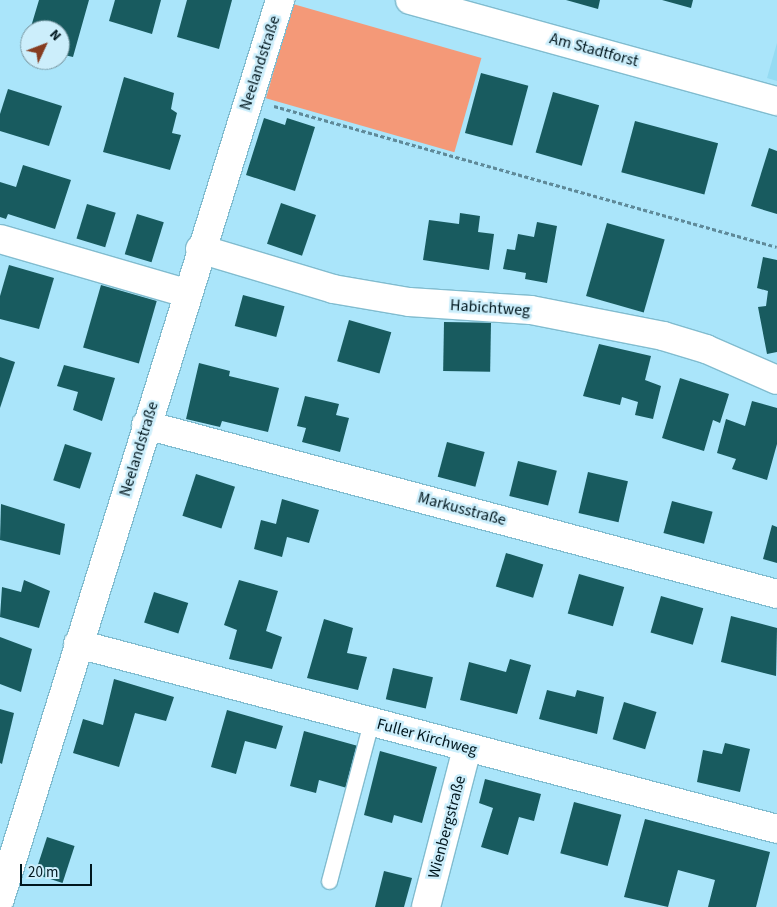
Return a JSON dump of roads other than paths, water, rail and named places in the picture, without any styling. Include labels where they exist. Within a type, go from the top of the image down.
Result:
[{"type":"street","name":"Neelandstraße","points":[[0,899],[186,293],[280,0]]},
{"type":"street","name":"Am Stadtforst","points":[[410,0],[777,101]]},
{"type":"street","points":[[0,239],[186,293]]},
{"type":"street","name":"Habichtweg","points":[[200,249],[334,289],[409,302],[530,310],[663,336],[706,350],[777,380]]},
{"type":"street","name":"Markusstraße","points":[[146,425],[777,594]]},
{"type":"street","name":"Fuller Kirchweg","points":[[78,644],[777,829]]},
{"type":"street","name":"Wienbergstraße","points":[[426,907],[467,748]]},
{"type":"lane","points":[[329,881],[371,722]]}]
